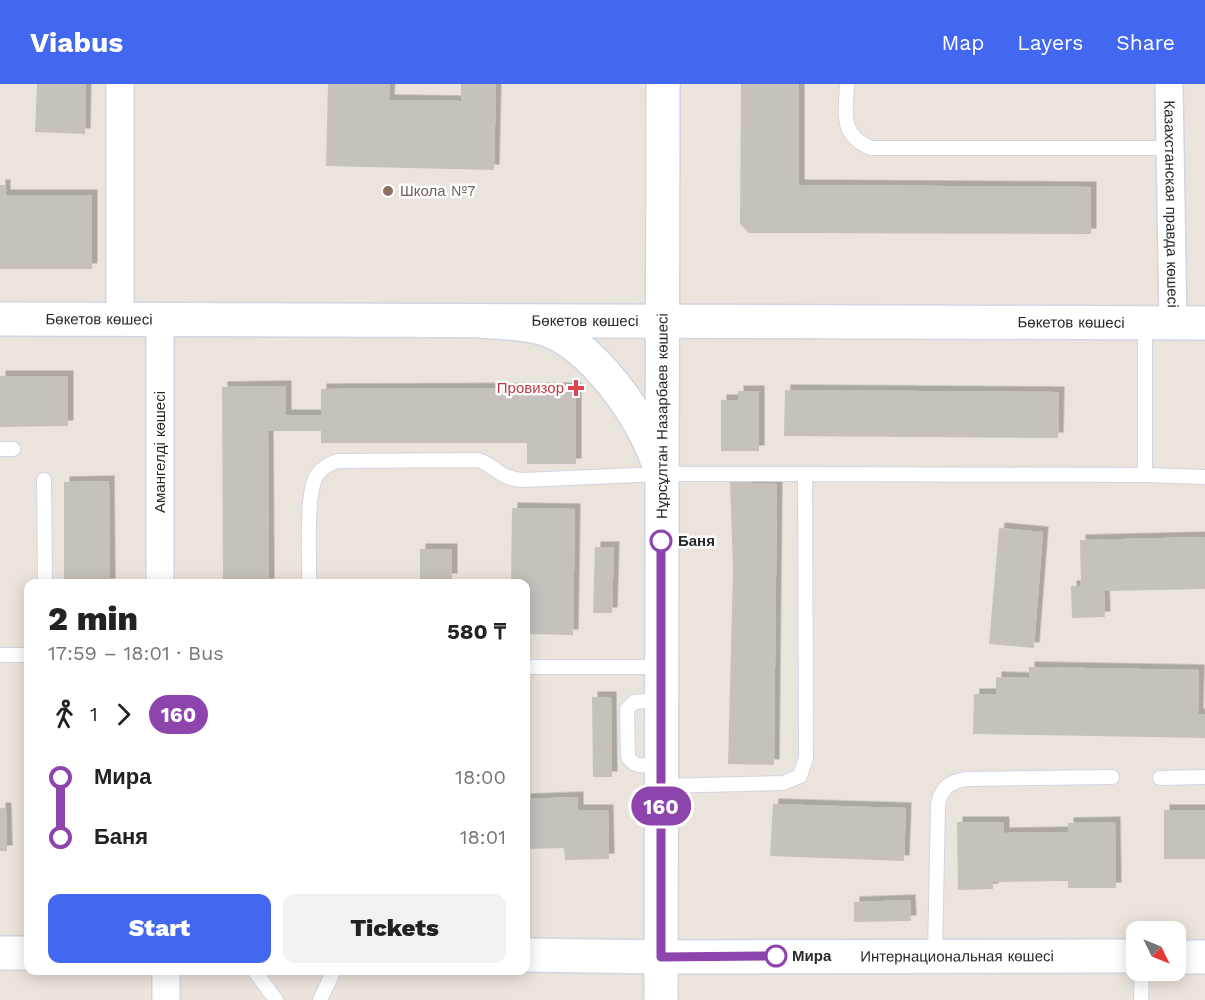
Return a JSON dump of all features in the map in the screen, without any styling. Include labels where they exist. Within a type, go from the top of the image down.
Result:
[{"type":"main road","name":"Нұрсұлтан Назарбаев көшесі","points":[[661,1000],[663,84]]},
{"type":"main road","name":"Бөкетов көшесі","points":[[0,319],[1174,323]]},
{"type":"main road","points":[[481,321],[544,329],[578,348],[635,413],[647,435],[661,474]]},
{"type":"main road","points":[[0,953],[24,953]]},
{"type":"main road","name":"Интернациональная көшесі","points":[[530,955],[1126,956]]},
{"type":"main road","points":[[1186,957],[1205,957]]},
{"type":"street","points":[[120,84],[120,320]]},
{"type":"street","name":"Казахстанская правда көшесі","points":[[1169,84],[1174,323]]},
{"type":"street","name":"Амангелді көшесі","points":[[159,579],[160,321]]},
{"type":"street","points":[[166,975],[166,1000]]},
{"type":"lane","points":[[846,84],[848,129],[853,138],[871,148],[1170,148]]},
{"type":"lane","points":[[1145,475],[1174,323]]},
{"type":"lane","points":[[309,579],[312,485],[327,465],[337,461],[478,460],[486,462],[503,476],[523,480],[661,474],[1205,477]]},
{"type":"lane","points":[[661,776],[783,783],[800,776],[804,768],[806,758],[806,474]]},
{"type":"lane","points":[[44,480],[45,579]]},
{"type":"lane","points":[[0,655],[24,655]]},
{"type":"lane","points":[[530,667],[660,667]]},
{"type":"lane","points":[[935,955],[938,804],[946,785],[967,779],[1112,777]]},
{"type":"lane","points":[[1160,778],[1205,777]]},
{"type":"lane","points":[[258,975],[276,1000]]},
{"type":"lane","points":[[320,1000],[332,975]]},
{"type":"lane","points":[[1142,981],[1142,1000]]},
{"type":"building","points":[[37,84],[86,84],[85,134],[35,132]]},
{"type":"building","points":[[328,84],[390,84],[389,100],[461,101],[461,84],[496,84],[494,170],[326,166]]},
{"type":"building","points":[[741,84],[799,84],[799,185],[1091,187],[1091,234],[749,233],[740,224]]},
{"type":"building","points":[[0,185],[5,185],[5,195],[92,195],[92,269],[0,269]]},
{"type":"building","points":[[0,376],[68,376],[68,426],[0,427]]},
{"type":"building","points":[[286,386],[286,415],[321,415],[321,389],[576,388],[576,464],[527,464],[527,443],[321,443],[321,431],[268,431],[269,579],[223,579],[222,387]]},
{"type":"building","points":[[785,390],[1059,392],[1058,438],[784,436]]},
{"type":"building","points":[[738,391],[759,391],[759,451],[721,451],[721,400],[738,400]]},
{"type":"building","points":[[109,481],[110,579],[64,579],[64,482]]},
{"type":"building","points":[[730,482],[777,484],[774,765],[728,764],[733,570]]},
{"type":"building","points":[[512,508],[575,509],[573,635],[530,634],[530,579],[511,579]]},
{"type":"building","points":[[999,528],[1043,532],[1034,648],[989,644]]},
{"type":"building","points":[[1205,537],[1205,589],[1104,591],[1105,617],[1072,618],[1071,586],[1081,586],[1080,540]]},
{"type":"building","points":[[595,547],[614,547],[612,613],[593,613]]},
{"type":"building","points":[[420,549],[452,549],[452,579],[420,579]]},
{"type":"building","points":[[1029,667],[1199,670],[1198,714],[1205,714],[1205,738],[973,734],[974,694],[996,694],[996,677],[1029,678]]},
{"type":"building","points":[[592,697],[611,697],[612,777],[593,777]]},
{"type":"building","points":[[578,797],[578,810],[608,810],[609,859],[565,860],[564,848],[530,849],[530,799]]},
{"type":"building","points":[[773,804],[906,808],[904,861],[770,856]]},
{"type":"building","points":[[0,808],[6,808],[7,851],[0,851]]},
{"type":"building","points":[[1164,810],[1205,810],[1205,859],[1164,859]]},
{"type":"building","points":[[957,822],[1004,822],[1004,833],[1068,832],[1068,823],[1115,822],[1116,888],[1068,888],[1068,881],[993,882],[993,889],[958,890]]},
{"type":"building","points":[[910,900],[911,921],[854,922],[854,902]]},
{"type":"bus line","name":"160","points":[[661,541],[661,957],[776,956]]},
{"type":"place","name":"Школа №7","points":[[388,191]]},
{"type":"place","name":"Провизор","points":[[576,388]]},
{"type":"place","name":"Баня","points":[[661,541]]},
{"type":"place","name":"Мира","points":[[776,956]]}]
